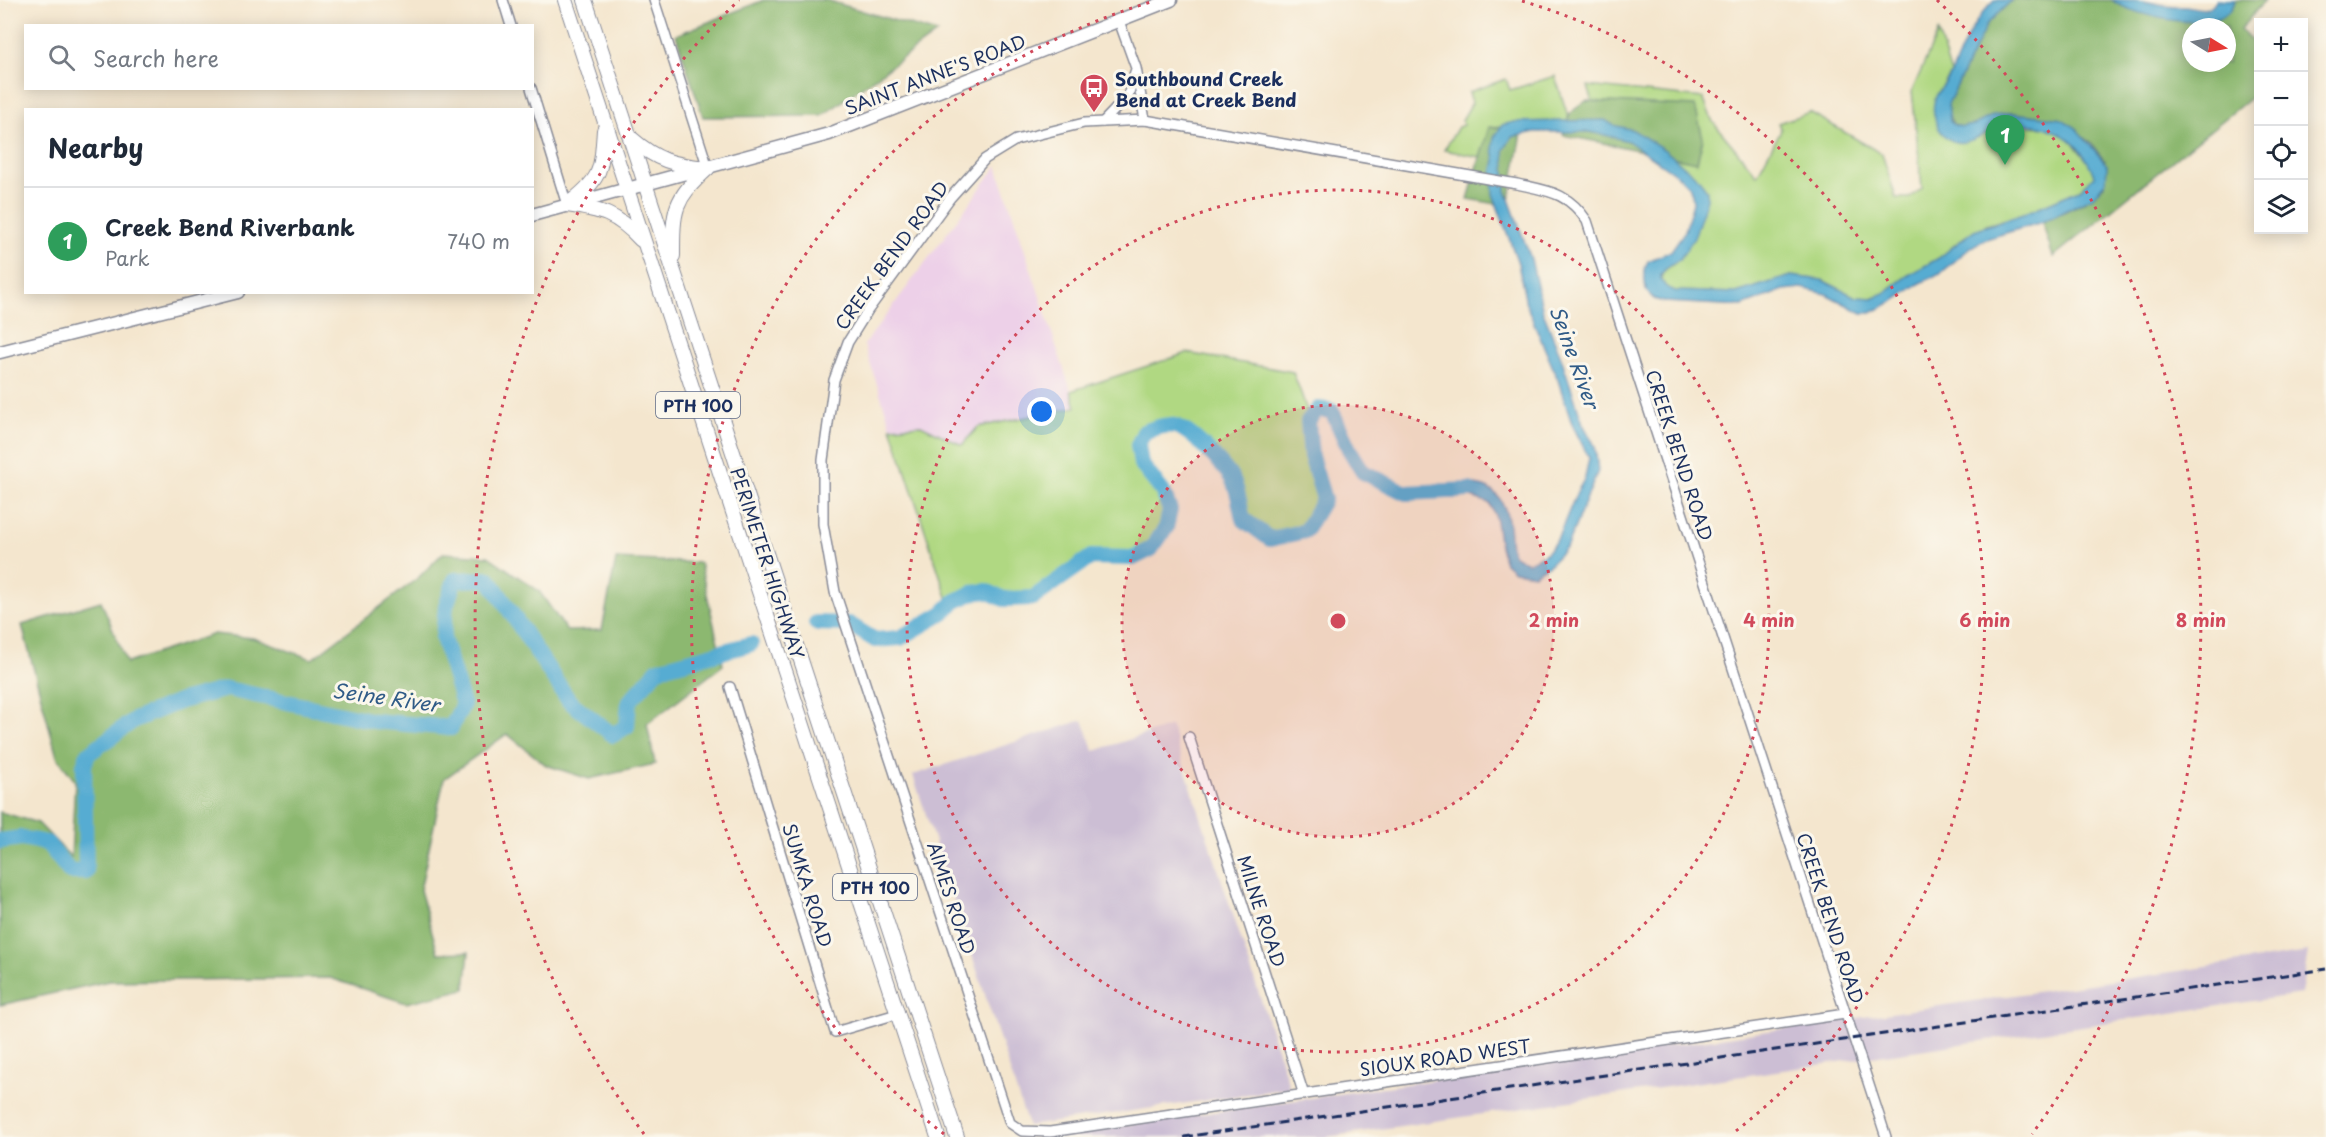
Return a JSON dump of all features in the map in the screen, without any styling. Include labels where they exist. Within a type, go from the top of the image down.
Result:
[{"type":"highway","name":"PERIMETER HIGHWAY","points":[[565,0],[938,1137]]},
{"type":"highway","name":"PERIMETER HIGHWAY","points":[[585,0],[957,1137]]},
{"type":"highway","points":[[567,205],[586,190],[600,171],[605,122]]},
{"type":"highway","points":[[629,136],[661,160],[708,168]]},
{"type":"highway","points":[[672,268],[674,227],[679,201],[686,189],[708,168]]},
{"type":"highway","points":[[567,205],[600,210],[615,216],[645,244]]},
{"type":"main road","name":"SAINT ANNE'S ROAD","points":[[534,214],[708,168],[845,128],[1171,0]]},
{"type":"main road","points":[[0,352],[230,294]]},
{"type":"street","points":[[503,0],[510,24]]},
{"type":"street","points":[[654,0],[708,168]]},
{"type":"street","points":[[1119,21],[1136,68],[1145,120]]},
{"type":"street","points":[[1103,122],[1128,96],[1136,68]]},
{"type":"street","points":[[532,90],[567,205]]},
{"type":"street","name":"CREEK BEND ROAD","points":[[852,642],[835,592],[823,524],[823,460],[834,380],[848,342],[868,310],[950,198],[985,159],[1016,140],[1084,123],[1145,120],[1480,176],[1553,192],[1569,199],[1587,220],[1886,1137]]},
{"type":"street","name":"AIMES ROAD","points":[[852,642],[1005,1113],[1010,1123],[1022,1131],[1050,1132]]},
{"type":"street","name":"SUMKA ROAD","points":[[730,687],[835,1032],[897,1014]]},
{"type":"street","name":"MILNE ROAD","points":[[1189,736],[1304,1095]]},
{"type":"street","name":"SIOUX ROAD WEST","points":[[1050,1132],[1845,1014]]},
{"type":"shaded area","points":[[997,166],[1076,406],[978,427],[961,445],[921,425],[891,427],[864,345]]},
{"type":"shaded area","points":[[1083,720],[1094,751],[1171,726],[1290,1088],[1028,1126],[913,775]]},
{"type":"shaded area","points":[[2308,952],[2301,994],[1326,1137],[1045,1137]]},
{"type":"green space","points":[[764,0],[826,0],[937,33],[822,116],[703,117],[676,35]]},
{"type":"green space","points":[[2012,0],[2112,0],[2119,5],[2182,20],[2182,72],[2236,72],[2236,18],[2217,18],[2230,9],[2235,0],[2265,0],[2240,30],[2254,42],[2254,95],[2053,257],[2042,222],[2085,202],[2104,185],[2104,160],[2090,142],[2062,119],[2012,113],[1995,115],[1974,125],[1962,127],[1954,125],[1948,115],[1948,104],[1987,24]]},
{"type":"green space","points":[[1938,32],[1951,74],[1938,93],[1943,134],[1957,142],[2011,126],[2048,127],[2061,132],[2069,139],[2090,164],[2094,176],[2079,190],[2023,214],[1986,225],[1964,237],[1939,258],[1907,276],[1884,293],[1872,298],[1856,297],[1822,280],[1791,276],[1736,293],[1675,291],[1666,287],[1661,280],[1662,276],[1682,254],[1707,191],[1698,179],[1672,159],[1597,119],[1588,86],[1703,98],[1713,122],[1757,175],[1781,130],[1778,123],[1810,112],[1882,154],[1896,198],[1910,198],[1922,188],[1912,91]]},
{"type":"green space","points":[[1555,76],[1570,122],[1514,122],[1495,160],[1444,150],[1458,127],[1463,125],[1462,120],[1472,103],[1469,92],[1506,79],[1510,90]]},
{"type":"green space","points":[[1586,101],[1695,106],[1703,138],[1697,162],[1563,135],[1570,113]]},
{"type":"green space","points":[[1489,127],[1523,128],[1508,206],[1468,199]]},
{"type":"green space","points":[[1187,353],[1293,372],[1308,416],[1308,443],[1325,489],[1324,499],[1314,516],[1282,542],[1263,537],[1249,525],[1233,483],[1201,447],[1175,428],[1157,427],[1147,432],[1138,442],[1143,465],[1164,494],[1169,505],[1170,514],[1167,524],[1152,547],[1134,557],[1096,559],[1084,563],[1046,591],[1031,597],[1009,596],[983,585],[962,591],[949,603],[891,427],[921,425],[962,445],[978,427],[1076,407],[1071,391]]},
{"type":"green space","points":[[443,553],[488,556],[539,591],[567,631],[602,630],[616,559],[700,563],[723,665],[647,724],[655,764],[589,779],[546,765],[507,734],[444,779],[420,890],[438,953],[469,952],[465,989],[406,1003],[330,978],[109,981],[0,1005],[0,812],[38,823],[71,857],[75,781],[57,757],[22,625],[101,601],[127,663],[214,634],[253,638],[312,659],[419,577]]},
{"type":"water","points":[[1995,0],[2012,0],[1987,24],[1948,104],[1950,121],[1962,127],[1974,125],[1994,115],[2012,113],[2062,119],[2075,127],[2107,165],[2106,181],[2093,197],[2042,222],[1986,239],[1971,247],[1942,272],[1871,313],[1862,313],[1826,294],[1802,288],[1784,290],[1742,306],[1664,302],[1654,299],[1646,291],[1644,270],[1648,261],[1671,251],[1685,231],[1693,203],[1689,186],[1628,141],[1590,132],[1535,132],[1512,137],[1504,150],[1506,191],[1531,259],[1543,312],[1561,357],[1583,424],[1595,446],[1598,471],[1567,546],[1549,565],[1534,574],[1514,571],[1505,563],[1495,515],[1489,503],[1471,497],[1450,498],[1446,486],[1470,484],[1489,489],[1496,494],[1506,512],[1511,549],[1514,555],[1527,563],[1545,554],[1557,540],[1585,478],[1589,458],[1572,424],[1558,380],[1526,304],[1518,263],[1493,194],[1494,138],[1502,125],[1514,122],[1605,120],[1613,125],[1633,130],[1665,150],[1700,180],[1707,191],[1707,199],[1694,238],[1680,259],[1666,268],[1661,275],[1661,280],[1666,287],[1675,291],[1736,293],[1791,276],[1822,280],[1856,297],[1873,298],[1939,258],[1974,230],[2023,214],[2079,190],[2094,176],[2088,162],[2069,140],[2044,127],[2015,125],[1999,128],[1972,140],[1961,142],[1949,139],[1939,129],[1934,114],[1935,99],[1950,77],[1974,25]]},
{"type":"water","points":[[2112,0],[2136,0],[2204,9],[2209,8],[2216,0],[2235,0],[2229,12],[2218,18],[2182,18],[2182,21],[2158,18]]},
{"type":"waterway","name":"Seine River","points":[[816,623],[849,624],[875,640],[900,638],[943,613],[954,602],[972,593],[986,591],[1004,599],[1033,598],[1091,557],[1133,558],[1151,549],[1166,528],[1170,510],[1163,492],[1141,464],[1138,445],[1144,432],[1159,427],[1175,426],[1182,429],[1208,450],[1234,483],[1243,519],[1270,539],[1305,531],[1324,499],[1311,456],[1308,421],[1318,409],[1332,411],[1349,449],[1363,472],[1406,493],[1469,490]]},
{"type":"waterway","name":"Seine River","points":[[0,841],[21,838],[47,843],[70,872],[86,872],[84,765],[88,754],[134,720],[181,701],[227,689],[374,721],[451,728],[463,704],[443,638],[446,606],[455,580],[489,579],[569,701],[613,735],[627,726],[629,702],[658,669],[751,644]]},
{"type":"railway","points":[[1184,1137],[2326,969]]},
{"type":"place","name":"Southbound Creek Bend at Creek Bend","points":[[1094,114]]},
{"type":"place","name":"Creek Bend Riverbank","points":[[2005,165]]}]
